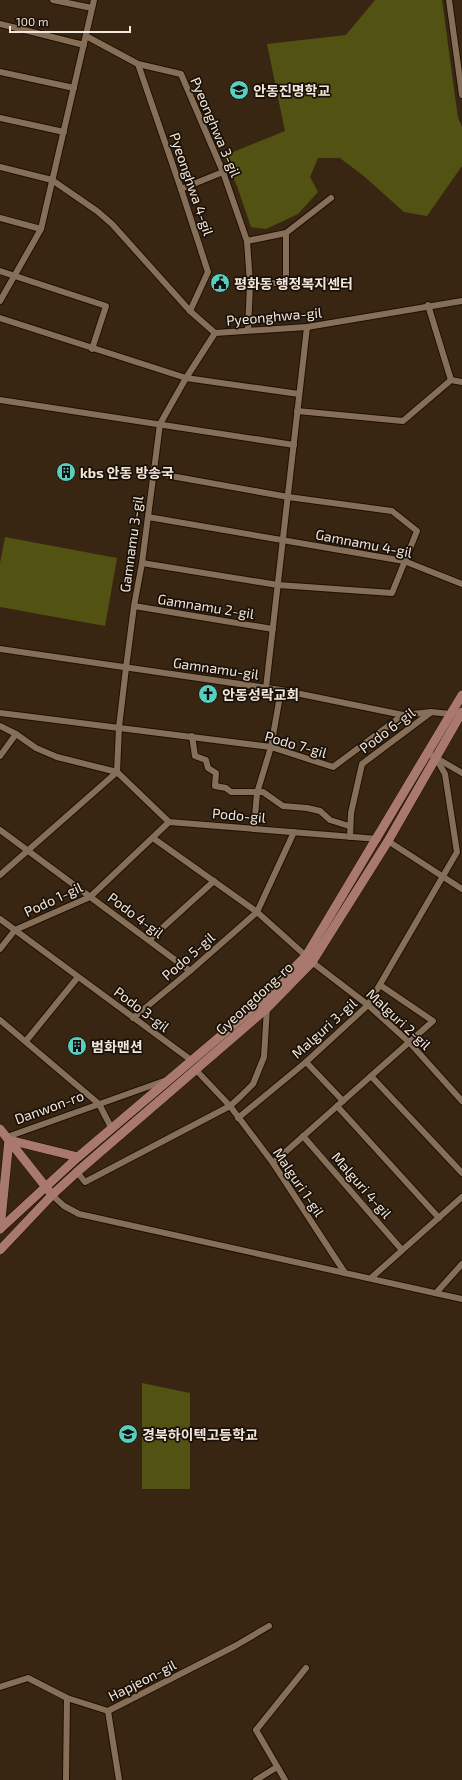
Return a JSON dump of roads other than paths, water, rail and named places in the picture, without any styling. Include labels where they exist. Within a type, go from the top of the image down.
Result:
[{"type":"street","points":[[54,0],[92,8]]},
{"type":"street","points":[[0,301],[41,229],[94,0]]},
{"type":"street","points":[[449,0],[462,95]]},
{"type":"street","points":[[0,24],[84,45]]},
{"type":"street","name":"Pyeonghwa 3-gil","points":[[86,36],[138,64],[181,74],[223,172],[248,241],[250,284],[248,330]]},
{"type":"street","name":"Pyeonghwa 4-gil","points":[[138,64],[208,272],[190,311]]},
{"type":"street","points":[[0,72],[74,88]]},
{"type":"street","points":[[0,118],[64,132]]},
{"type":"street","points":[[0,167],[52,180]]},
{"type":"street","points":[[181,189],[223,172]]},
{"type":"street","name":"Pyeonghwa-gil","points":[[52,180],[112,224],[190,311],[215,333],[307,327],[428,305],[462,301]]},
{"type":"street","points":[[248,241],[286,233],[331,198]]},
{"type":"street","points":[[0,218],[41,229]]},
{"type":"street","points":[[286,233],[286,284]]},
{"type":"street","points":[[0,271],[106,306],[92,349]]},
{"type":"street","points":[[250,284],[336,282]]},
{"type":"street","points":[[428,305],[451,380]]},
{"type":"street","points":[[0,318],[92,349],[186,378],[299,394]]},
{"type":"street","name":"Gamnamu 2-gil","points":[[266,688],[307,327]]},
{"type":"street","name":"Gamnamu 3-gil","points":[[126,668],[134,606],[142,562],[160,424],[186,378],[215,333]]},
{"type":"street","points":[[451,380],[462,382]]},
{"type":"street","points":[[297,411],[404,421],[451,380]]},
{"type":"street","points":[[0,400],[294,445]]},
{"type":"street","points":[[142,562],[278,585],[392,593],[417,531],[392,511],[288,497],[154,474]]},
{"type":"street","points":[[148,516],[283,540]]},
{"type":"street","name":"Gamnamu 4-gil","points":[[283,540],[404,561],[462,584]]},
{"type":"street","name":"Gamnamu 2-gil","points":[[134,606],[273,629]]},
{"type":"street","name":"Gamnamu-gil","points":[[0,649],[281,690],[403,715],[431,712],[451,714]]},
{"type":"street","points":[[0,876],[117,772],[119,727],[126,668]]},
{"type":"street","points":[[254,829],[257,793],[271,747],[281,690]]},
{"type":"street","name":"Gyeongdong-ro","points":[[0,1250],[52,1195],[77,1172],[267,1008],[309,959],[388,841],[451,714],[462,695]]},
{"type":"street","name":"Podo 6-gil","points":[[350,836],[349,826],[362,764],[431,712]]},
{"type":"street","name":"Gyeongdong-ro","points":[[0,1229],[78,1157],[309,959],[378,839],[432,755],[462,712]]},
{"type":"street","name":"Podo 7-gil","points":[[0,713],[271,747],[333,767],[403,715]]},
{"type":"street","points":[[0,726],[16,734],[36,748],[57,757],[117,772],[169,822]]},
{"type":"street","points":[[0,756],[16,734]]},
{"type":"street","points":[[192,736],[195,756],[206,760],[208,768],[216,773],[215,786],[226,788],[231,792],[263,792],[284,806],[320,811],[330,820],[349,826]]},
{"type":"street","points":[[432,755],[462,773]]},
{"type":"street","name":"Malguri 3-gil","points":[[238,1118],[306,1062],[368,1005],[458,852],[445,774],[432,755]]},
{"type":"street","name":"Podo-gil","points":[[169,822],[378,839]]},
{"type":"street","name":"Podo 1-gil","points":[[0,949],[15,930],[90,897],[169,822]]},
{"type":"street","name":"Podo 4-gil","points":[[0,830],[190,971]]},
{"type":"street","name":"Podo 5-gil","points":[[134,1018],[257,912],[294,832]]},
{"type":"street","points":[[153,838],[257,912]]},
{"type":"street","points":[[388,841],[462,889]]},
{"type":"street","points":[[149,940],[214,881]]},
{"type":"street","name":"Malguri 2-gil","points":[[257,912],[309,959],[368,1005],[409,1042],[462,1101]]},
{"type":"street","name":"Podo 3-gil","points":[[0,919],[191,1060]]},
{"type":"street","points":[[0,1020],[26,1040],[78,977]]},
{"type":"street","points":[[274,1163],[433,1021],[380,985]]},
{"type":"street","points":[[77,1172],[85,1182],[230,1106],[253,1084],[264,1057],[267,1008]]},
{"type":"street","name":"Danwon-ro","points":[[8,1138],[99,1104],[26,1040]]},
{"type":"street","points":[[306,1062],[343,1101]]},
{"type":"street","name":"Malguri 1-gil","points":[[196,1070],[230,1106],[274,1163],[345,1273]]},
{"type":"street","points":[[371,1076],[462,1173]]},
{"type":"street","points":[[112,1129],[99,1104],[170,1079]]},
{"type":"street","points":[[337,1106],[438,1218]]},
{"type":"street","name":"Danwon-ro","points":[[0,1129],[52,1195]]},
{"type":"street","name":"Malguri 4-gil","points":[[303,1136],[402,1250]]},
{"type":"street","points":[[0,1229],[8,1138],[78,1157]]},
{"type":"street","points":[[52,1195],[64,1206],[79,1214],[462,1299]]},
{"type":"street","points":[[371,1278],[462,1197]]},
{"type":"street","points":[[436,1293],[462,1264]]},
{"type":"street","name":"Hapjeon-gil","points":[[0,1688],[28,1678],[67,1698],[108,1711],[235,1646],[269,1626]]},
{"type":"street","points":[[285,1780],[256,1730],[306,1668]]},
{"type":"street","points":[[66,1780],[67,1698]]},
{"type":"street","points":[[108,1711],[119,1780]]},
{"type":"street","points":[[256,1780],[277,1767]]},
{"type":"place","name":"안동진명학교","points":[[239,90]]},
{"type":"place","name":"평화동 행정복지센터","points":[[220,283]]},
{"type":"place","name":"kbs 안동 방송국","points":[[66,472]]},
{"type":"place","name":"안동성락교회","points":[[208,694]]},
{"type":"place","name":"범화맨션","points":[[77,1046]]},
{"type":"place","name":"경북하이텍고등학교","points":[[128,1434]]}]
